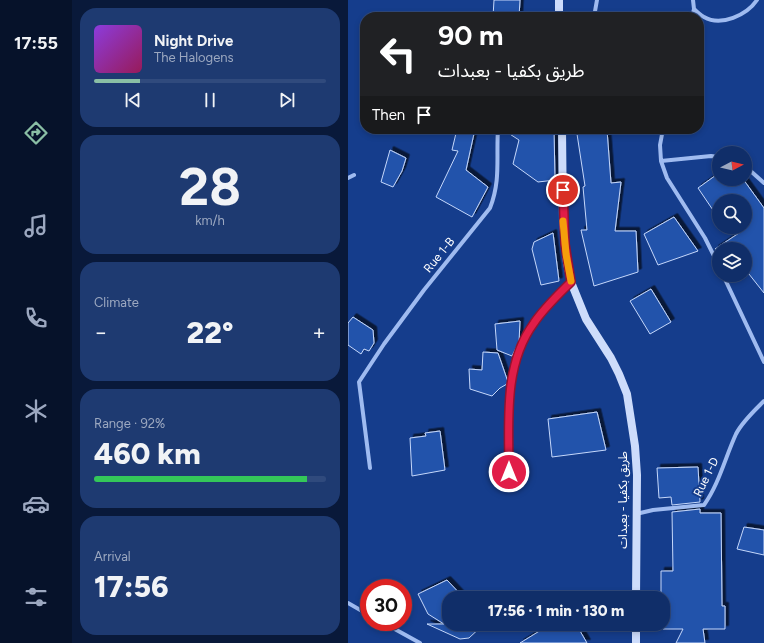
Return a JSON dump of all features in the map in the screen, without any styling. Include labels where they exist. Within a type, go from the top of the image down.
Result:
[{"type":"main road","points":[[559,0],[559,12]]},
{"type":"main road","name":"طريق بكفيا - بعبدات","points":[[562,134],[563,221],[571,282],[586,319],[611,358],[627,394],[635,446],[637,475],[636,591]]},
{"type":"main road","points":[[636,631],[636,643]]},
{"type":"street","points":[[595,12],[597,0]]},
{"type":"street","points":[[693,0],[693,12]]},
{"type":"street","points":[[704,17],[722,21],[735,18],[747,11],[757,0]]},
{"type":"street","points":[[694,9],[698,12]]},
{"type":"street","name":"Rue 1-B","points":[[370,468],[359,382],[384,344],[424,290],[490,208],[497,182],[498,134]]},
{"type":"street","points":[[662,134],[660,145],[661,161],[666,178],[705,238],[712,252]]},
{"type":"street","points":[[661,161],[712,156]]},
{"type":"street","points":[[752,172],[764,183]]},
{"type":"street","points":[[348,178],[354,175]]},
{"type":"street","points":[[509,472],[508,407],[514,368],[521,345],[533,324],[571,282]]},
{"type":"street","points":[[726,282],[764,362]]},
{"type":"street","name":"Rue 1-D","points":[[636,514],[653,510],[704,505],[711,494],[736,433],[752,412],[764,401]]},
{"type":"street","points":[[348,602],[360,609]]},
{"type":"street","points":[[398,631],[420,643]]},
{"type":"building","points":[[494,0],[520,0],[519,12],[493,12]]},
{"type":"building","points":[[456,134],[474,134],[466,170],[488,187],[472,217],[436,197],[458,151],[452,150]]},
{"type":"building","points":[[510,134],[554,134],[555,180],[538,182],[513,164],[519,140]]},
{"type":"building","points":[[577,134],[607,134],[611,183],[621,182],[615,231],[636,231],[638,272],[594,286],[581,230],[587,230],[583,187],[585,186]]},
{"type":"building","points":[[390,150],[406,158],[402,171],[393,187],[381,182]]},
{"type":"building","points":[[712,178],[712,186],[748,186],[764,208],[764,293],[752,278],[752,242],[726,242],[738,234],[752,234],[752,194],[712,194],[712,209],[698,188]]},
{"type":"building","points":[[674,217],[698,251],[658,265],[644,234]]},
{"type":"building","points":[[553,233],[559,281],[541,285],[532,249],[534,242]]},
{"type":"building","points":[[651,289],[671,322],[650,334],[630,301]]},
{"type":"building","points":[[353,317],[373,330],[374,343],[369,351],[364,349],[361,354],[348,345],[348,323]]},
{"type":"building","points":[[520,321],[519,342],[512,356],[497,350],[495,324]]},
{"type":"building","points":[[483,352],[498,353],[508,382],[492,396],[470,389],[469,369],[482,370]]},
{"type":"building","points":[[597,412],[606,450],[552,457],[548,419]]},
{"type":"building","points":[[440,431],[445,470],[412,476],[410,438],[426,436],[425,433]]},
{"type":"building","points":[[698,467],[700,502],[672,505],[671,497],[659,498],[657,468]]},
{"type":"building","points":[[700,509],[700,513],[721,513],[722,606],[725,606],[725,629],[703,629],[705,643],[676,643],[683,629],[670,629],[670,591],[661,591],[661,571],[673,571],[672,512]]},
{"type":"building","points":[[744,527],[764,530],[764,555],[737,549]]},
{"type":"building","points":[[447,580],[457,591],[442,591],[442,623],[428,614],[418,594]]},
{"type":"building","points":[[427,624],[442,624],[442,631]]},
{"type":"building","points":[[442,631],[476,631],[469,638],[460,639]]},
{"type":"building","points":[[540,631],[580,631],[587,643],[520,643]]},
{"type":"slow traffic","points":[[563,221],[566,254],[571,281]]},
{"type":"route","points":[[509,472],[508,407],[514,368],[521,345],[533,324],[571,282],[565,244],[563,190]]}]
